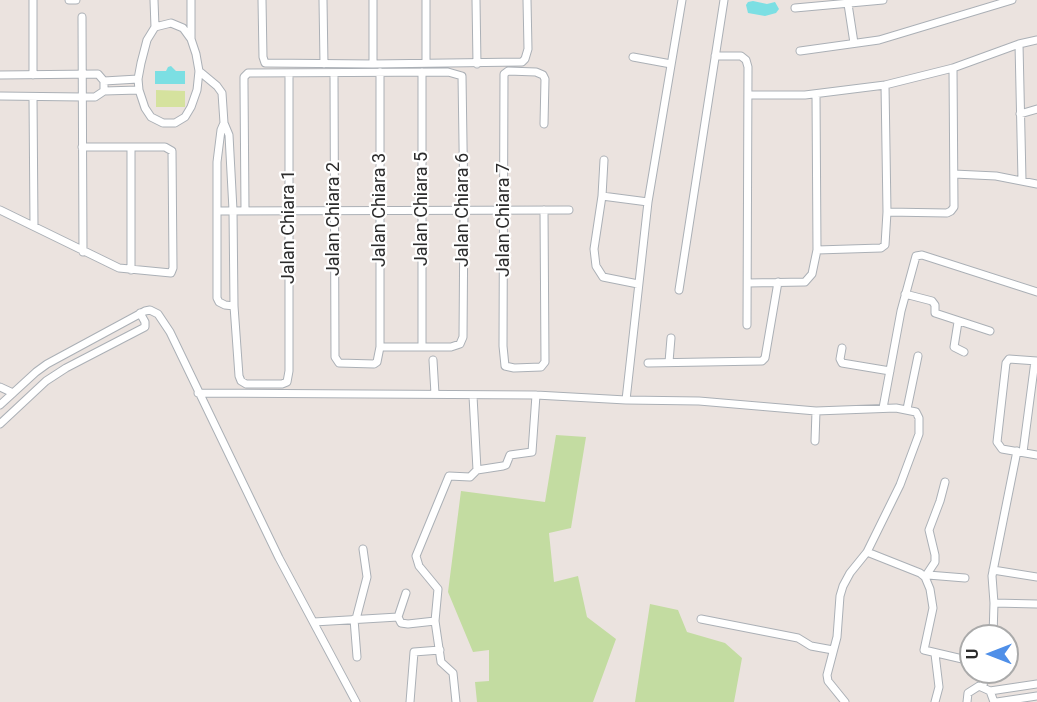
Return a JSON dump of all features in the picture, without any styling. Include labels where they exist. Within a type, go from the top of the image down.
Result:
[{"type":"street","points":[[33,0],[33,75]]},
{"type":"street","points":[[69,0],[76,0]]},
{"type":"street","points":[[154,0],[155,27]]},
{"type":"street","points":[[190,39],[191,0]]},
{"type":"street","points":[[262,0],[262,57],[265,63],[324,64],[522,62],[528,49],[527,0]]},
{"type":"street","points":[[323,0],[324,64]]},
{"type":"street","points":[[373,0],[373,64]]},
{"type":"street","points":[[426,0],[426,63]]},
{"type":"street","points":[[476,0],[477,64]]},
{"type":"street","points":[[626,400],[648,202],[682,0]]},
{"type":"street","points":[[679,290],[724,0]]},
{"type":"street","points":[[795,8],[813,3],[848,4],[883,0]]},
{"type":"street","points":[[800,51],[879,40],[1012,0]]},
{"type":"street","points":[[848,4],[854,43]]},
{"type":"street","points":[[82,17],[84,252]]},
{"type":"street","points":[[161,24],[177,24],[183,27],[196,54],[199,71],[197,90],[185,117],[175,123],[163,123],[151,117],[145,108],[139,90],[138,79],[147,40],[155,27],[161,24]]},
{"type":"street","points":[[748,95],[816,94],[885,85],[952,68],[1019,44],[1037,40]]},
{"type":"street","points":[[1019,44],[1022,180]]},
{"type":"street","points":[[715,56],[741,56],[746,60],[748,67],[747,325]]},
{"type":"street","points":[[633,57],[670,64]]},
{"type":"street","points":[[887,212],[951,211],[954,207],[952,68]]},
{"type":"street","points":[[199,71],[222,93],[224,123],[229,135],[233,210],[234,306],[225,305],[217,298],[218,151],[224,123]]},
{"type":"street","name":"Jalan Chiara 7","points":[[544,124],[545,79],[543,75],[536,72],[508,71],[504,74],[504,366],[541,367],[545,362],[544,210]]},
{"type":"street","name":"Jalan Chiara 3","points":[[380,72],[380,347]]},
{"type":"street","points":[[245,210],[244,77],[248,73],[422,72]]},
{"type":"street","name":"Jalan Chiara 6","points":[[422,72],[448,72],[462,76],[464,210],[463,337],[460,344],[451,347],[422,346]]},
{"type":"street","name":"Jalan Chiara 5","points":[[422,72],[422,346]]},
{"type":"street","name":"Jalan Chiara 1","points":[[234,306],[241,381],[246,384],[282,384],[288,380],[289,73]]},
{"type":"street","points":[[0,75],[98,74],[104,81],[104,91]]},
{"type":"street","name":"Jalan Chiara 2","points":[[334,74],[335,357],[339,363],[374,364],[377,362],[380,347]]},
{"type":"street","points":[[104,81],[138,79]]},
{"type":"street","points":[[817,250],[881,248],[885,245],[887,212],[885,85]]},
{"type":"street","points":[[0,96],[82,98],[95,97],[104,91],[139,90]]},
{"type":"street","points":[[748,282],[805,282],[812,274],[817,250],[816,94]]},
{"type":"street","points":[[33,97],[34,226]]},
{"type":"street","points":[[1020,114],[1037,110]]},
{"type":"street","points":[[0,210],[112,265],[131,270],[171,273],[173,268],[172,151],[165,147],[82,147]]},
{"type":"street","points":[[131,147],[131,270]]},
{"type":"street","points":[[218,151],[226,149],[229,153]]},
{"type":"street","points":[[604,160],[602,196],[594,249],[596,266],[603,277],[638,284]]},
{"type":"street","points":[[954,174],[1022,180],[1037,184]]},
{"type":"street","points":[[602,196],[648,202]]},
{"type":"street","points":[[218,210],[569,210]]},
{"type":"street","points":[[883,408],[905,294],[916,256],[922,255],[1037,292]]},
{"type":"street","points":[[648,363],[762,362],[765,358],[778,282]]},
{"type":"street","points":[[905,294],[932,301],[935,305],[935,314],[990,330]]},
{"type":"street","points":[[0,405],[47,364],[139,314],[150,310],[158,314],[165,324],[269,537],[356,702]]},
{"type":"street","points":[[0,424],[46,381],[66,368],[145,327],[145,322],[139,314]]},
{"type":"street","points":[[958,322],[954,347],[964,352]]},
{"type":"street","points":[[669,362],[671,338]]},
{"type":"street","points":[[380,347],[422,346]]},
{"type":"street","points":[[842,348],[840,359],[842,363],[890,371]]},
{"type":"street","points":[[907,409],[918,356]]},
{"type":"street","points":[[993,624],[993,570],[1020,452],[1036,361],[1009,359],[1005,366],[997,442],[1002,449],[1020,452],[1037,455]]},
{"type":"street","points":[[433,360],[435,394]]},
{"type":"street","points":[[0,387],[13,393]]},
{"type":"street","points":[[198,393],[536,395],[699,401],[816,411],[883,408],[907,409],[916,412],[919,418],[919,434],[900,485],[867,552],[843,586],[837,637],[827,675],[828,681],[846,702]]},
{"type":"street","points":[[456,702],[453,673],[441,662],[435,621],[438,589],[419,566],[416,556],[449,476],[470,477],[477,471],[506,465],[510,455],[532,452],[536,395]]},
{"type":"street","points":[[472,396],[477,471]]},
{"type":"street","points":[[815,441],[816,411]]},
{"type":"street","points":[[945,482],[929,530],[935,555],[935,562],[927,576],[933,608],[923,649],[925,652],[959,659]]},
{"type":"street","points":[[357,657],[355,619],[367,577],[363,549]]},
{"type":"street","points":[[867,552],[927,576],[965,578]]},
{"type":"street","points":[[993,570],[1037,576]]},
{"type":"street","points":[[406,593],[398,616],[401,623],[435,621]]},
{"type":"street","points":[[994,603],[1037,604]]},
{"type":"street","points":[[314,622],[398,616]]},
{"type":"street","points":[[701,619],[798,638],[811,645],[833,650]]},
{"type":"street","points":[[410,702],[414,652],[440,650]]},
{"type":"street","points":[[935,654],[939,687],[935,702]]},
{"type":"street","points":[[990,691],[1037,684]]},
{"type":"street","points":[[966,702],[971,690],[983,686],[990,691],[995,702],[1037,696]]},
{"type":"green space","points":[[156,90],[185,91],[185,107],[156,107]]},
{"type":"green space","points":[[556,435],[586,437],[571,528],[549,533],[554,582],[578,576],[587,617],[616,639],[593,702],[477,702],[475,682],[489,681],[489,650],[473,652],[448,592],[461,491],[545,502]]},
{"type":"green space","points":[[650,604],[678,610],[687,632],[725,643],[742,658],[734,702],[635,702]]},
{"type":"water","points":[[753,1],[767,4],[775,2],[779,9],[776,13],[765,16],[748,13],[746,5]]},
{"type":"water","points":[[171,66],[176,71],[185,71],[185,84],[155,84],[155,71],[166,71]]}]
